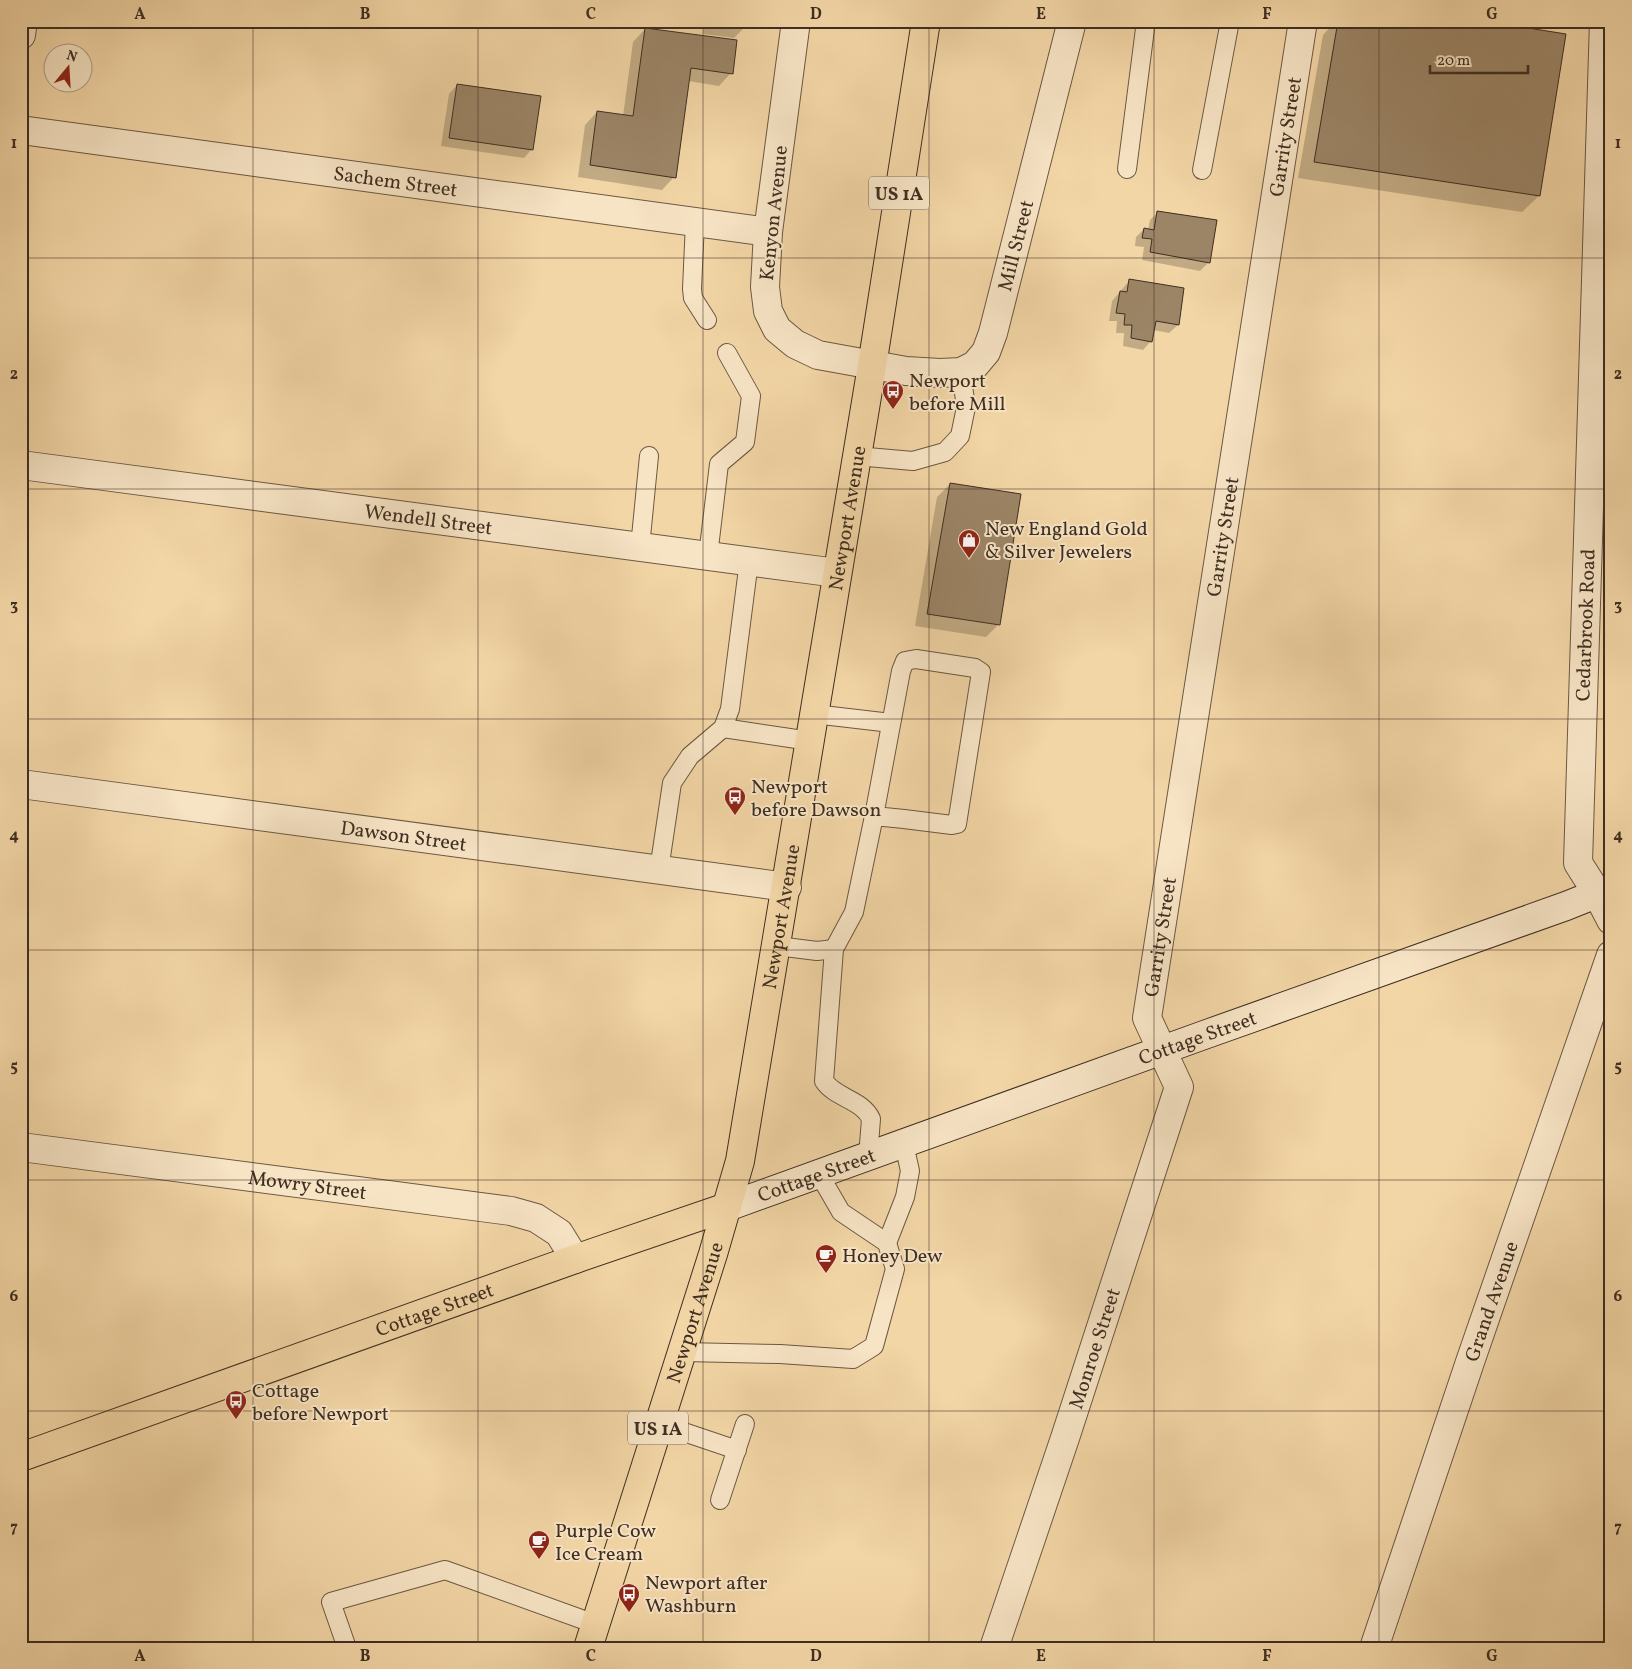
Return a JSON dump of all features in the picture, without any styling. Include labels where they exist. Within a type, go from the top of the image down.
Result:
[{"type":"main road","name":"Newport Avenue","points":[[592,1636],[660,1424],[740,1161],[787,887],[926,21]]},
{"type":"main road","name":"Cottage Street","points":[[21,1457],[574,1259],[727,1208]]},
{"type":"street","points":[[21,36],[23,21]]},
{"type":"street","name":"Kenyon Avenue","points":[[796,21],[768,232],[765,288],[768,311],[777,329],[795,344],[818,355],[872,366]]},
{"type":"street","name":"Mill Street","points":[[961,372],[975,365],[986,352],[993,333],[1072,21]]},
{"type":"street","name":"Garrity Street","points":[[1163,1050],[1147,1018],[1303,21]]},
{"type":"street","name":"Cedarbrook Road","points":[[1604,21],[1578,864],[1604,891]]},
{"type":"street","name":"Sachem Street","points":[[21,130],[768,232]]},
{"type":"street","points":[[872,366],[914,372],[961,372]]},
{"type":"street","name":"Wendell Street","points":[[21,465],[837,573]]},
{"type":"street","name":"Dawson Street","points":[[21,784],[787,887]]},
{"type":"street","points":[[1604,891],[1611,920]]},
{"type":"street","name":"Cottage Street","points":[[727,1208],[1556,910],[1604,891]]},
{"type":"street","name":"Grand Avenue","points":[[1374,1648],[1471,1359],[1611,955]]},
{"type":"street","name":"Monroe Street","points":[[994,1648],[1065,1438],[1179,1087],[1163,1050]]},
{"type":"street","name":"Mowry Street","points":[[21,1146],[511,1211],[536,1218],[559,1233],[574,1259]]},
{"type":"lane","points":[[1127,169],[1146,21]]},
{"type":"lane","points":[[1202,170],[1230,21]]},
{"type":"lane","points":[[696,222],[693,298],[707,320]]},
{"type":"lane","points":[[708,556],[720,464],[744,442],[751,396],[727,352]]},
{"type":"lane","points":[[856,456],[913,461],[945,452],[960,436],[966,407],[961,372]]},
{"type":"lane","points":[[640,547],[649,456]]},
{"type":"lane","points":[[659,870],[672,783],[690,756],[723,728],[730,709],[749,561]]},
{"type":"lane","points":[[868,1157],[871,1120],[869,1114],[862,1107],[828,1087],[824,1081],[834,950],[854,912],[901,671],[905,661],[916,659],[975,668],[981,672],[957,824],[874,816]]},
{"type":"lane","points":[[814,714],[891,723]]},
{"type":"lane","points":[[723,728],[810,741]]},
{"type":"lane","points":[[777,946],[817,951],[834,950]]},
{"type":"lane","points":[[682,1352],[780,1354],[853,1359],[874,1346],[895,1269],[887,1243],[905,1197],[910,1171],[904,1144]]},
{"type":"lane","points":[[819,1174],[841,1212],[887,1243]]},
{"type":"lane","points":[[660,1424],[736,1450]]},
{"type":"lane","points":[[720,1500],[745,1424]]},
{"type":"lane","points":[[347,1648],[331,1602],[446,1570],[592,1636]]},
{"type":"building","points":[[716,21],[749,21],[748,26]]},
{"type":"building","points":[[1338,21],[1484,21],[1566,34],[1540,196],[1314,162]]},
{"type":"building","points":[[645,28],[737,40],[733,74],[691,68],[676,178],[590,165],[597,111],[633,116]]},
{"type":"building","points":[[457,84],[541,96],[533,150],[449,138]]},
{"type":"building","points":[[1157,211],[1217,220],[1210,263],[1150,252],[1152,239],[1142,238],[1144,228],[1154,230]]},
{"type":"building","points":[[1129,279],[1184,288],[1179,325],[1156,321],[1152,342],[1131,338],[1132,325],[1124,325],[1125,314],[1116,313],[1120,291],[1127,292]]},
{"type":"building","points":[[950,483],[1021,494],[1000,625],[927,614]]},
{"type":"place","name":"Newport before Mill","points":[[893,410]]},
{"type":"place","name":"New England Gold & Silver Jewelers","points":[[969,559]]},
{"type":"place","name":"Newport before Dawson","points":[[735,816]]},
{"type":"place","name":"Honey Dew","points":[[826,1274]]},
{"type":"place","name":"Cottage before Newport","points":[[236,1420]]},
{"type":"place","name":"Purple Cow Ice Cream","points":[[539,1560]]},
{"type":"place","name":"Newport after Washburn","points":[[629,1613]]}]
